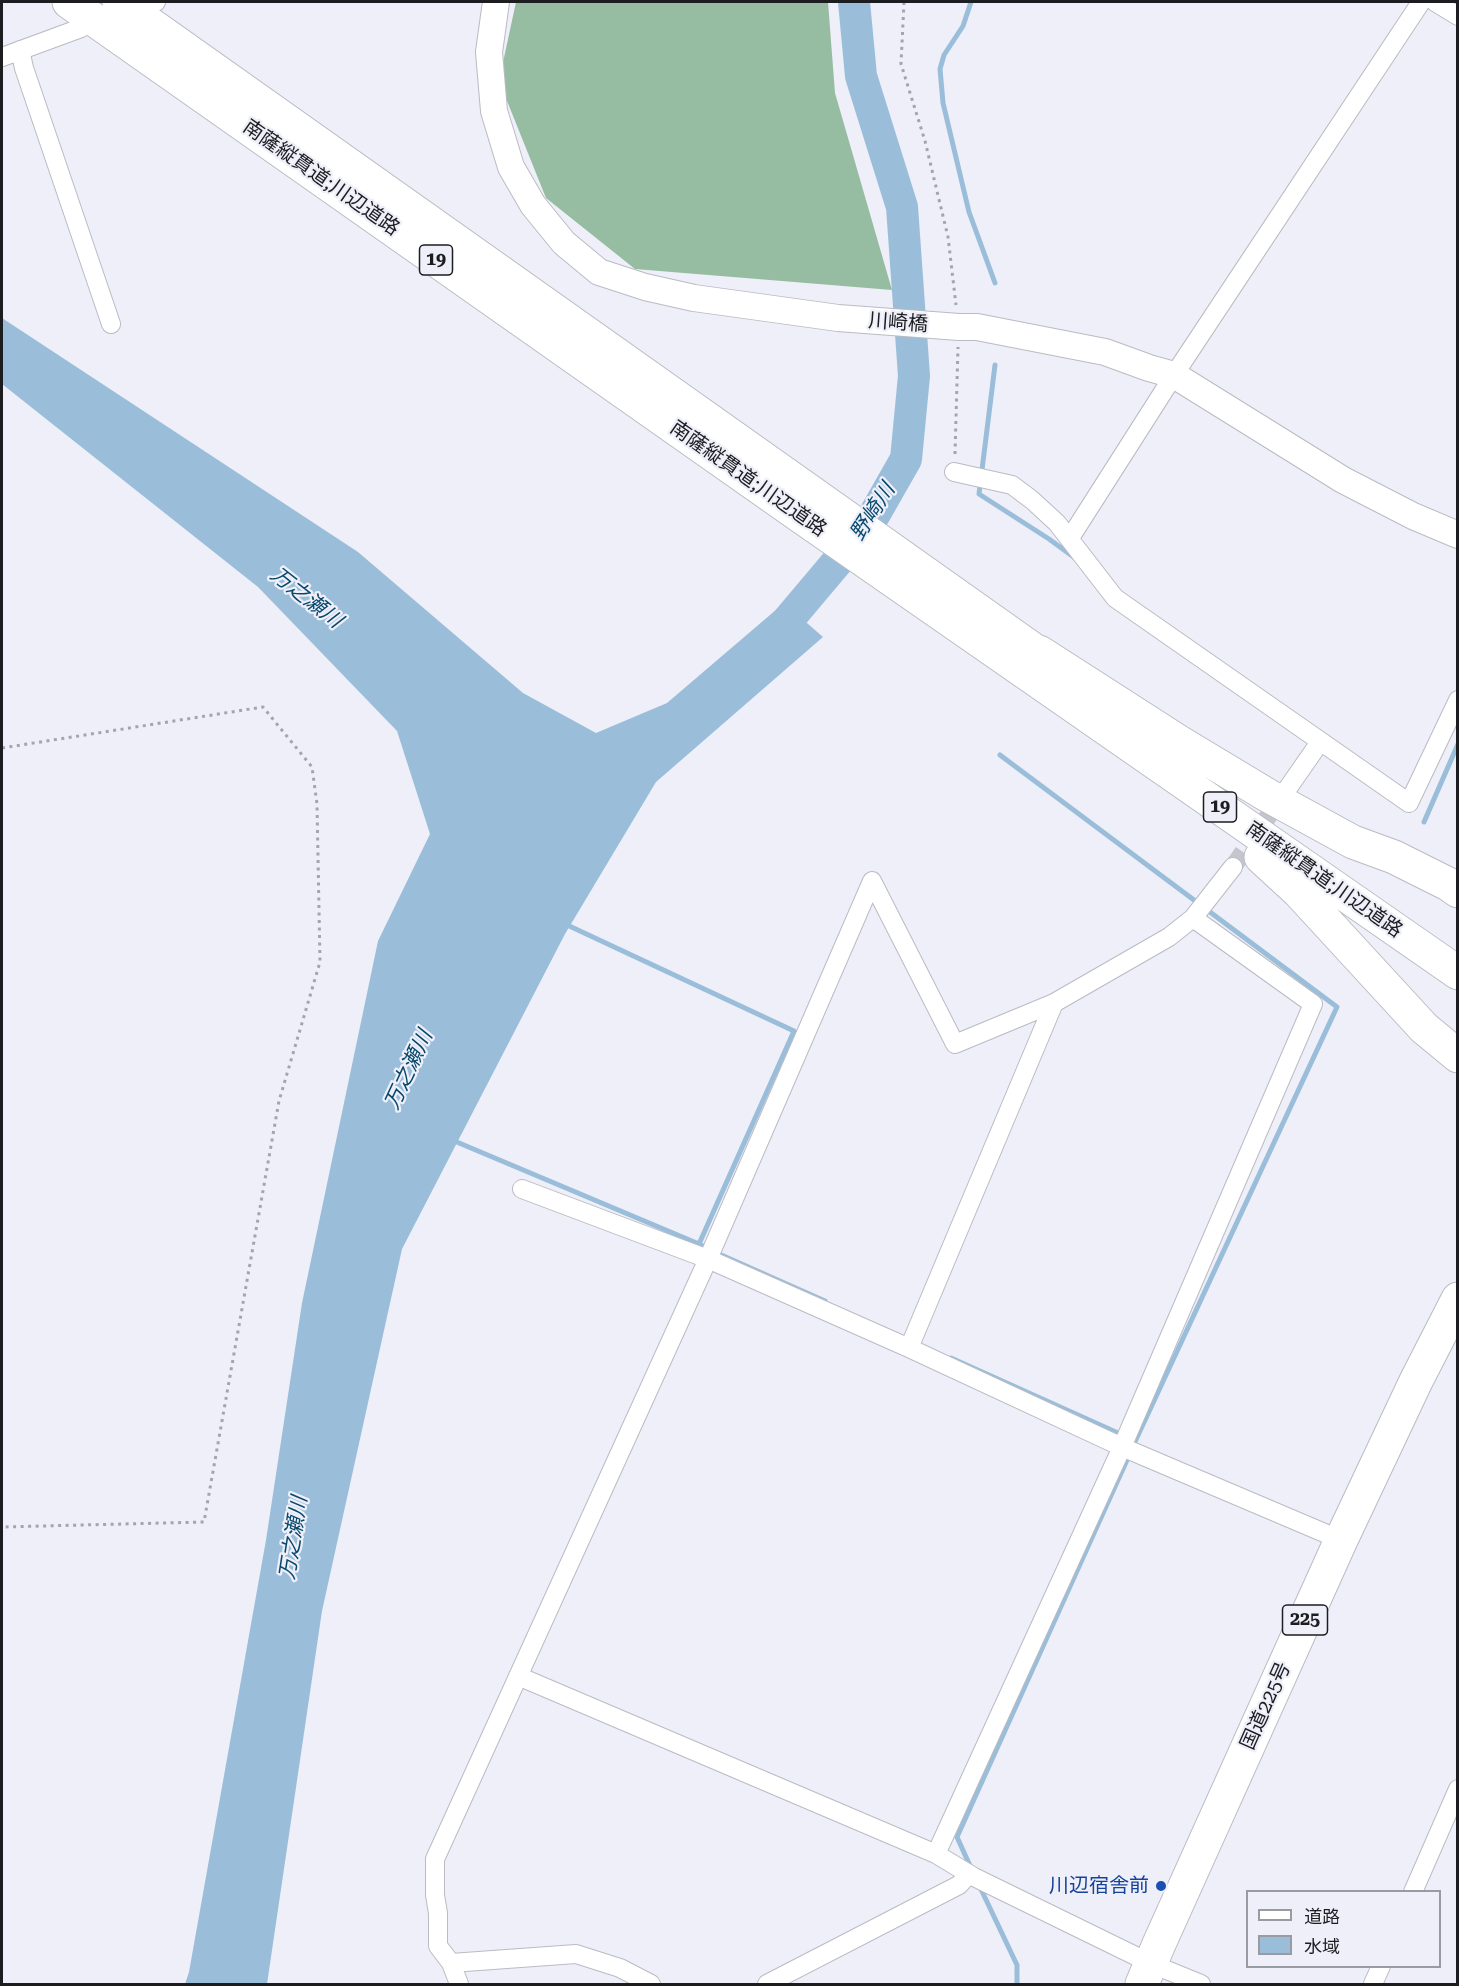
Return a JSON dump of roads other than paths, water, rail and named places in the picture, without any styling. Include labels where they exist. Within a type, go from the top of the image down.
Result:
[{"type":"highway","name":"南薩縦貫道;川辺道路","points":[[140,3],[810,507]]},
{"type":"highway","name":"南薩縦貫道;川辺道路","points":[[75,15],[810,507],[993,636],[1458,973]]},
{"type":"highway","name":"南薩縦貫道;川辺道路","points":[[993,636],[1458,952]]},
{"type":"highway","name":"19","points":[[993,636],[1267,795],[1353,842],[1394,857],[1458,891]]},
{"type":"highway","name":"19","points":[[993,636],[1134,764],[1239,836],[1298,891],[1424,1028],[1458,1056]]},
{"type":"highway","name":"19","points":[[1392,991],[1458,1040]]},
{"type":"highway","name":"国道225号","points":[[1147,1974],[1341,1540],[1416,1381],[1458,1299]]},
{"type":"street","name":"川崎橋","points":[[496,2],[489,52],[494,111],[511,167],[533,205],[564,243],[599,272],[645,287],[694,298],[838,318],[977,327],[1105,352],[1149,369],[1174,375],[1343,480],[1413,516],[1458,535]]},
{"type":"street","points":[[1070,538],[1174,375],[1421,2]]},
{"type":"street","points":[[1435,2],[1458,16]]},
{"type":"street","points":[[2,57],[20,50],[75,15]]},
{"type":"street","points":[[20,50],[24,68],[111,324]]},
{"type":"street","points":[[954,472],[1012,484],[1032,500],[1070,538],[1115,598],[1409,803],[1458,700]]},
{"type":"street","points":[[1281,798],[1320,742]]},
{"type":"street","points":[[459,1984],[451,1963],[438,1946],[435,1858],[708,1259],[872,881],[955,1044],[1054,1003],[1169,937],[1193,918],[1233,867]]},
{"type":"street","points":[[936,1854],[1122,1447],[1313,1004],[1193,918]]},
{"type":"street","points":[[911,1343],[1054,1003]]},
{"type":"street","points":[[522,1189],[708,1259],[911,1343],[1122,1447],[1341,1540]]},
{"type":"street","points":[[518,1676],[936,1854],[1147,1974],[1201,1984]]},
{"type":"street","points":[[1414,1890],[1458,1790]]},
{"type":"street","points":[[767,1984],[975,1877]]},
{"type":"street","points":[[451,1963],[576,1954],[620,1968],[651,1984]]},
{"type":"street","points":[[1373,1984],[1380,1968]]},
{"type":"water","name":"万之瀬川","points":[[2,318],[358,552],[523,693],[596,733],[667,703],[784,603],[823,637],[656,782],[565,934],[402,1249],[322,1611],[267,1984],[185,1984],[266,1540],[302,1303],[378,941],[430,834],[397,731],[258,587],[2,384]]},
{"type":"waterway","name":"野崎川","points":[[767,645],[869,524],[906,459],[914,376],[902,207],[861,76],[854,2]]},
{"type":"waterway","points":[[971,2],[963,26],[944,55],[940,69],[943,103],[969,212],[995,283]]},
{"type":"waterway","points":[[995,365],[979,494],[1075,558]]},
{"type":"waterway","points":[[1424,822],[1458,744]]},
{"type":"waterway","points":[[1000,755],[1337,1007],[1133,1446]]},
{"type":"waterway","points":[[565,924],[794,1031],[699,1244],[707,1248]]},
{"type":"waterway","points":[[452,1140],[699,1244]]},
{"type":"waterway","points":[[719,1254],[825,1301]]},
{"type":"waterway","points":[[951,1358],[1118,1433]]},
{"type":"waterway","points":[[971,1868],[957,1837],[1127,1460]]},
{"type":"waterway","points":[[979,1885],[1017,1965],[1017,1984]]},
{"type":"tunnel","points":[[1233,867],[1281,798]]},
{"type":"place","name":"川辺宿舎前","points":[[1161,1886]]}]
